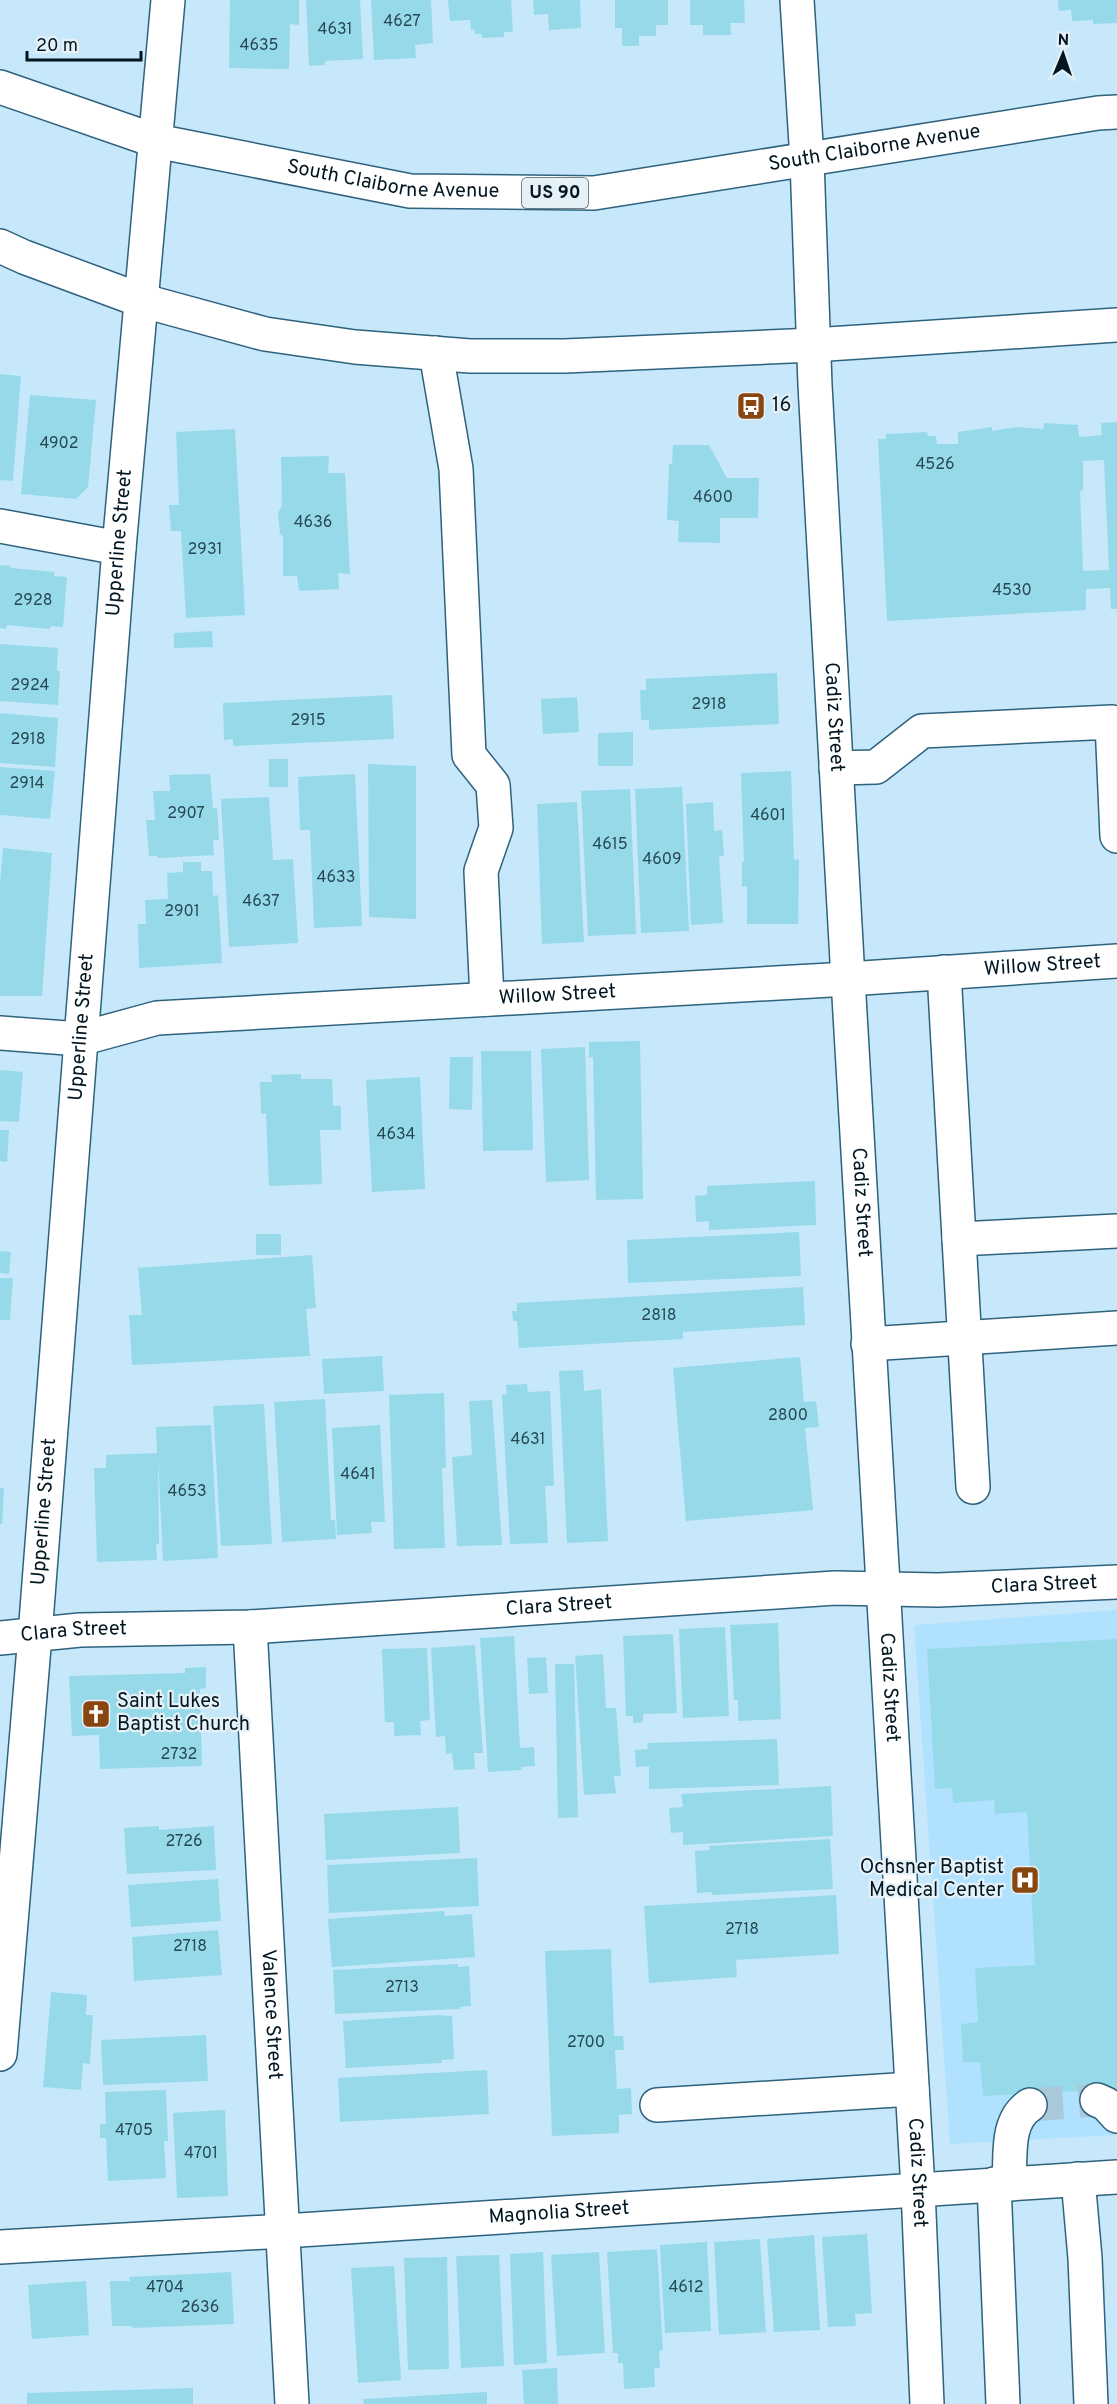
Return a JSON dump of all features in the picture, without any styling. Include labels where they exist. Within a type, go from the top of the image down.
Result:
[{"type":"street","name":"Upperline Street","points":[[0,2054],[35,1635],[119,548],[168,0]]},
{"type":"street","name":"Cadiz Street","points":[[797,0],[807,160],[813,345],[868,1344],[918,2189],[927,2404]]},
{"type":"street","name":"South Claiborne Avenue","points":[[0,87],[156,141],[410,191],[594,193],[1098,113],[1117,112]]},
{"type":"street","points":[[0,246],[140,300],[265,334],[355,347],[470,356],[565,356],[813,345],[1117,325]]},
{"type":"street","points":[[436,353],[456,470],[469,755],[494,785],[496,828],[481,872],[487,999]]},
{"type":"street","points":[[0,526],[119,548]]},
{"type":"street","points":[[836,768],[876,767],[922,731],[1112,722],[1117,836]]},
{"type":"street","name":"Willow Street","points":[[0,1033],[80,1039],[157,1018],[848,979],[1117,961]]},
{"type":"street","points":[[944,972],[973,1487]]},
{"type":"street","points":[[959,1239],[1117,1231]]},
{"type":"street","points":[[868,1344],[1117,1328]]},
{"type":"street","name":"Clara Street","points":[[0,1638],[80,1630],[250,1627],[835,1588],[938,1590],[1117,1582]]},
{"type":"street","name":"Valence Street","points":[[250,1627],[292,2404]]},
{"type":"street","points":[[657,2105],[912,2089]]},
{"type":"street","points":[[1003,2404],[1002,2184],[1013,2124],[1022,2110],[1030,2105]]},
{"type":"street","name":"Magnolia Street","points":[[0,2247],[284,2231],[1117,2176]]},
{"type":"street","points":[[1078,2179],[1085,2258],[1091,2404]]},
{"type":"shaded area","name":"Ochsner Baptist Medical Center","points":[[1117,1610],[1117,2135],[950,2144],[914,1625]]},
{"type":"building","points":[[230,0],[299,0],[299,25],[290,24],[289,69],[229,68]]},
{"type":"building","points":[[306,0],[360,0],[363,59],[325,61],[325,65],[309,66]]},
{"type":"building","points":[[371,0],[431,0],[433,43],[415,45],[416,58],[374,60]]},
{"type":"building","points":[[448,0],[511,0],[513,32],[504,32],[504,37],[482,38],[482,34],[475,34],[474,29],[471,30],[470,20],[450,21]]},
{"type":"building","points":[[533,0],[580,0],[581,28],[549,30],[548,14],[534,15]]},
{"type":"building","points":[[615,0],[668,0],[668,25],[656,25],[656,36],[639,36],[639,46],[622,46],[622,28],[615,28]]},
{"type":"building","points":[[690,0],[744,0],[745,23],[730,23],[731,35],[703,35],[703,25],[690,25]]},
{"type":"building","points":[[1058,0],[1117,0],[1117,23],[1093,24],[1093,20],[1072,21],[1071,10],[1059,11]]},
{"type":"building","points":[[0,374],[21,376],[13,481],[0,480]]},
{"type":"building","points":[[30,395],[96,400],[88,487],[76,499],[21,494]]},
{"type":"building","points":[[1117,422],[1117,609],[1111,609],[1110,588],[1086,589],[1086,610],[887,621],[878,439],[886,439],[886,434],[927,432],[928,436],[936,436],[937,444],[958,444],[958,432],[992,427],[992,431],[1017,427],[1043,429],[1044,423],[1078,425],[1079,437],[1102,435],[1101,423]],"holes":[[[1104,460],[1109,570],[1083,571],[1080,491],[1083,490],[1083,461]]]},
{"type":"building","points":[[235,429],[245,615],[186,618],[181,531],[171,531],[169,505],[179,505],[176,432]]},
{"type":"building","points":[[673,445],[709,445],[727,478],[759,478],[758,518],[720,518],[720,543],[678,542],[679,521],[667,520],[669,464],[672,464]]},
{"type":"building","points":[[329,456],[328,473],[345,473],[350,574],[338,573],[339,589],[299,591],[297,576],[283,576],[283,537],[280,533],[278,513],[282,505],[281,457]]},
{"type":"building","points":[[0,565],[54,572],[54,576],[67,577],[63,627],[51,626],[50,629],[7,625],[6,629],[0,628]]},
{"type":"building","points":[[212,631],[213,647],[174,648],[174,633]]},
{"type":"building","points":[[0,644],[58,648],[57,671],[60,671],[58,705],[0,701]]},
{"type":"building","points":[[777,673],[779,724],[649,730],[649,720],[641,720],[640,690],[646,690],[646,679]]},
{"type":"building","points":[[392,695],[394,739],[233,746],[233,739],[224,740],[223,703]]},
{"type":"building","points":[[577,697],[579,732],[543,734],[541,699]]},
{"type":"building","points":[[0,713],[58,718],[55,767],[0,763]]},
{"type":"building","points":[[633,732],[633,766],[598,766],[598,733]]},
{"type":"building","points":[[269,759],[288,759],[288,787],[269,787]]},
{"type":"building","points":[[368,764],[416,766],[416,919],[369,917]]},
{"type":"building","points":[[0,767],[55,771],[50,819],[0,815]]},
{"type":"building","points":[[791,771],[794,860],[799,859],[798,924],[747,924],[747,886],[742,887],[742,862],[744,862],[741,773]]},
{"type":"building","points":[[210,774],[213,808],[217,808],[219,840],[213,840],[214,855],[158,858],[149,856],[146,820],[155,820],[153,791],[170,791],[169,775]]},
{"type":"building","points":[[355,774],[362,926],[314,928],[310,830],[300,830],[298,777]]},
{"type":"building","points":[[682,787],[689,931],[641,933],[635,789]]},
{"type":"building","points":[[630,789],[636,934],[588,936],[581,791]]},
{"type":"building","points":[[269,797],[273,860],[293,859],[298,943],[229,947],[221,799]]},
{"type":"building","points":[[577,802],[584,942],[542,944],[537,804]]},
{"type":"building","points":[[713,802],[714,831],[722,830],[724,856],[719,856],[723,923],[691,925],[686,804]]},
{"type":"building","points":[[3,848],[52,853],[42,996],[0,996],[0,882]]},
{"type":"building","points":[[183,862],[201,862],[201,871],[212,871],[213,896],[218,895],[222,963],[139,968],[138,924],[146,924],[145,900],[168,899],[167,873],[183,872]]},
{"type":"building","points":[[640,1041],[643,1199],[596,1200],[593,1057],[589,1058],[589,1042]]},
{"type":"building","points":[[585,1047],[589,1180],[546,1182],[541,1049]]},
{"type":"building","points":[[481,1051],[531,1051],[533,1150],[483,1151]]},
{"type":"building","points":[[450,1057],[473,1057],[472,1110],[449,1109]]},
{"type":"building","points":[[0,1070],[23,1072],[19,1122],[0,1121]]},
{"type":"building","points":[[301,1074],[301,1079],[332,1079],[333,1106],[341,1106],[341,1130],[320,1130],[322,1184],[269,1186],[266,1113],[261,1114],[260,1082],[272,1082],[271,1075]]},
{"type":"building","points":[[420,1077],[425,1189],[372,1192],[366,1080]]},
{"type":"building","points":[[0,1130],[9,1130],[7,1162],[0,1161]]},
{"type":"building","points":[[815,1181],[816,1225],[709,1230],[709,1221],[696,1222],[695,1196],[707,1195],[707,1186]]},
{"type":"building","points":[[799,1232],[801,1276],[628,1283],[627,1240]]},
{"type":"building","points":[[256,1234],[281,1234],[281,1255],[256,1255]]},
{"type":"building","points":[[0,1251],[11,1252],[9,1274],[0,1273]]},
{"type":"building","points":[[312,1255],[316,1308],[306,1309],[310,1356],[132,1365],[129,1315],[142,1315],[138,1268]]},
{"type":"building","points":[[0,1278],[13,1278],[10,1320],[0,1320]]},
{"type":"building","points":[[803,1287],[805,1325],[683,1332],[683,1339],[519,1348],[517,1321],[513,1321],[512,1311],[517,1311],[517,1303]]},
{"type":"building","points":[[382,1356],[384,1391],[324,1394],[322,1359]]},
{"type":"building","points":[[800,1357],[804,1402],[816,1401],[819,1427],[805,1428],[813,1510],[686,1521],[673,1368]]},
{"type":"building","points":[[583,1370],[584,1391],[601,1389],[608,1541],[567,1543],[559,1371]]},
{"type":"building","points":[[527,1384],[528,1392],[550,1391],[554,1486],[545,1486],[548,1543],[510,1544],[502,1395],[507,1394],[506,1385]]},
{"type":"building","points":[[444,1393],[446,1468],[442,1468],[445,1548],[394,1549],[389,1395]]},
{"type":"building","points":[[325,1399],[331,1520],[335,1520],[336,1539],[282,1542],[274,1402]]},
{"type":"building","points":[[492,1400],[502,1545],[457,1546],[452,1457],[472,1455],[469,1401]]},
{"type":"building","points":[[264,1404],[272,1544],[221,1546],[213,1406]]},
{"type":"building","points":[[211,1425],[218,1558],[163,1561],[158,1458],[159,1544],[156,1543],[157,1560],[97,1562],[94,1468],[106,1468],[106,1455],[157,1453],[156,1427]]},
{"type":"building","points":[[380,1425],[385,1522],[371,1522],[372,1533],[337,1535],[332,1428]]},
{"type":"building","points":[[0,1488],[4,1488],[2,1524],[0,1524]]},
{"type":"building","points":[[778,1623],[781,1719],[738,1721],[738,1700],[734,1700],[730,1625]]},
{"type":"building","points":[[725,1627],[729,1716],[683,1718],[679,1629]]},
{"type":"building","points":[[673,1634],[677,1713],[643,1714],[643,1722],[633,1723],[633,1716],[626,1716],[623,1636]]},
{"type":"building","points":[[514,1636],[520,1748],[534,1747],[535,1766],[521,1767],[522,1770],[488,1772],[480,1638]]},
{"type":"building","name":"Ochsner Baptist Medical Center","points":[[1117,1639],[1117,2089],[983,2096],[980,2062],[963,2062],[961,2024],[978,2022],[975,1968],[1035,1965],[1027,1812],[995,1814],[994,1800],[953,1803],[952,1788],[935,1789],[927,1649]]},
{"type":"building","points":[[475,1645],[483,1753],[474,1753],[475,1769],[454,1770],[452,1753],[446,1754],[445,1736],[436,1737],[431,1648]]},
{"type":"building","points":[[427,1648],[430,1720],[420,1721],[421,1735],[394,1736],[394,1722],[385,1722],[382,1649]]},
{"type":"building","points":[[603,1654],[606,1708],[616,1708],[621,1776],[614,1776],[616,1793],[584,1795],[575,1656]]},
{"type":"building","points":[[546,1657],[548,1693],[529,1694],[527,1658]]},
{"type":"building","points":[[555,1664],[574,1664],[578,1817],[558,1818]]},
{"type":"building","points":[[206,1667],[206,1688],[200,1689],[202,1766],[100,1769],[99,1735],[72,1736],[69,1676],[185,1673],[185,1668]]},
{"type":"building","points":[[777,1739],[779,1785],[649,1789],[649,1766],[636,1767],[635,1750],[648,1749],[647,1743]]},
{"type":"building","points":[[831,1786],[833,1836],[683,1845],[683,1832],[671,1833],[669,1808],[683,1807],[681,1794]]},
{"type":"building","points":[[458,1807],[460,1853],[326,1860],[324,1814]]},
{"type":"building","points":[[159,1826],[159,1830],[214,1826],[216,1870],[127,1874],[124,1828]]},
{"type":"building","points":[[830,1839],[833,1889],[712,1895],[712,1892],[697,1893],[695,1851],[709,1850],[709,1846]]},
{"type":"building","points":[[477,1858],[479,1906],[329,1913],[327,1865]]},
{"type":"building","points":[[218,1879],[221,1921],[131,1927],[128,1885]]},
{"type":"building","points":[[836,1895],[839,1954],[736,1960],[737,1977],[649,1983],[644,1906]]},
{"type":"building","points":[[444,1911],[445,1916],[472,1914],[475,1957],[332,1967],[328,1919]]},
{"type":"building","points":[[218,1930],[222,1975],[134,1981],[132,1937]]},
{"type":"building","points":[[611,1949],[614,2036],[623,2036],[624,2050],[615,2050],[617,2089],[631,2088],[632,2114],[619,2115],[619,2133],[552,2136],[545,1951]]},
{"type":"building","points":[[458,1964],[458,1967],[469,1966],[471,2006],[460,2007],[460,2009],[335,2014],[333,1970]]},
{"type":"building","points":[[51,1992],[87,1995],[86,2015],[93,2015],[90,2064],[83,2063],[81,2090],[43,2087]]},
{"type":"building","points":[[452,2016],[454,2059],[441,2060],[442,2063],[346,2068],[343,2021]]},
{"type":"building","points":[[206,2035],[208,2081],[103,2085],[101,2040]]},
{"type":"building","points":[[487,2070],[489,2114],[340,2122],[338,2078]]},
{"type":"building","points":[[166,2090],[168,2141],[164,2141],[166,2178],[108,2181],[106,2138],[100,2138],[100,2124],[106,2124],[105,2092]]},
{"type":"building","points":[[225,2110],[228,2196],[177,2198],[173,2113]]},
{"type":"building","points":[[867,2234],[872,2313],[855,2314],[856,2326],[828,2327],[822,2237]]},
{"type":"building","points":[[814,2235],[820,2330],[774,2332],[767,2239]]},
{"type":"building","points":[[760,2239],[766,2332],[719,2335],[714,2242]]},
{"type":"building","points":[[707,2242],[711,2331],[665,2333],[660,2245]]},
{"type":"building","points":[[657,2249],[663,2350],[659,2351],[660,2368],[654,2368],[655,2387],[624,2389],[623,2363],[618,2363],[618,2353],[613,2353],[607,2252]]},
{"type":"building","points":[[543,2252],[547,2363],[514,2365],[510,2254]]},
{"type":"building","points":[[599,2252],[605,2353],[557,2356],[551,2255]]},
{"type":"building","points":[[499,2255],[504,2366],[461,2368],[456,2256]]},
{"type":"building","points":[[447,2257],[449,2369],[408,2370],[404,2258]]},
{"type":"building","points":[[394,2266],[401,2380],[358,2383],[351,2268]]},
{"type":"building","points":[[231,2272],[234,2324],[132,2328],[131,2326],[112,2326],[110,2281],[130,2281],[129,2277]]},
{"type":"building","points":[[86,2281],[89,2335],[32,2339],[28,2285]]},
{"type":"building","points":[[557,2368],[558,2404],[524,2404],[522,2370]]},
{"type":"building","points":[[193,2388],[193,2404],[27,2404],[27,2393]]},
{"type":"building","points":[[487,2392],[487,2404],[364,2404],[363,2399]]},
{"type":"tunnel","points":[[1030,2105],[1097,2100]]},
{"type":"place","name":"16","points":[[751,406]]},
{"type":"place","name":"Saint Lukes Baptist Church","points":[[96,1714]]},
{"type":"place","name":"Ochsner Baptist Medical Center","points":[[1025,1880]]}]
